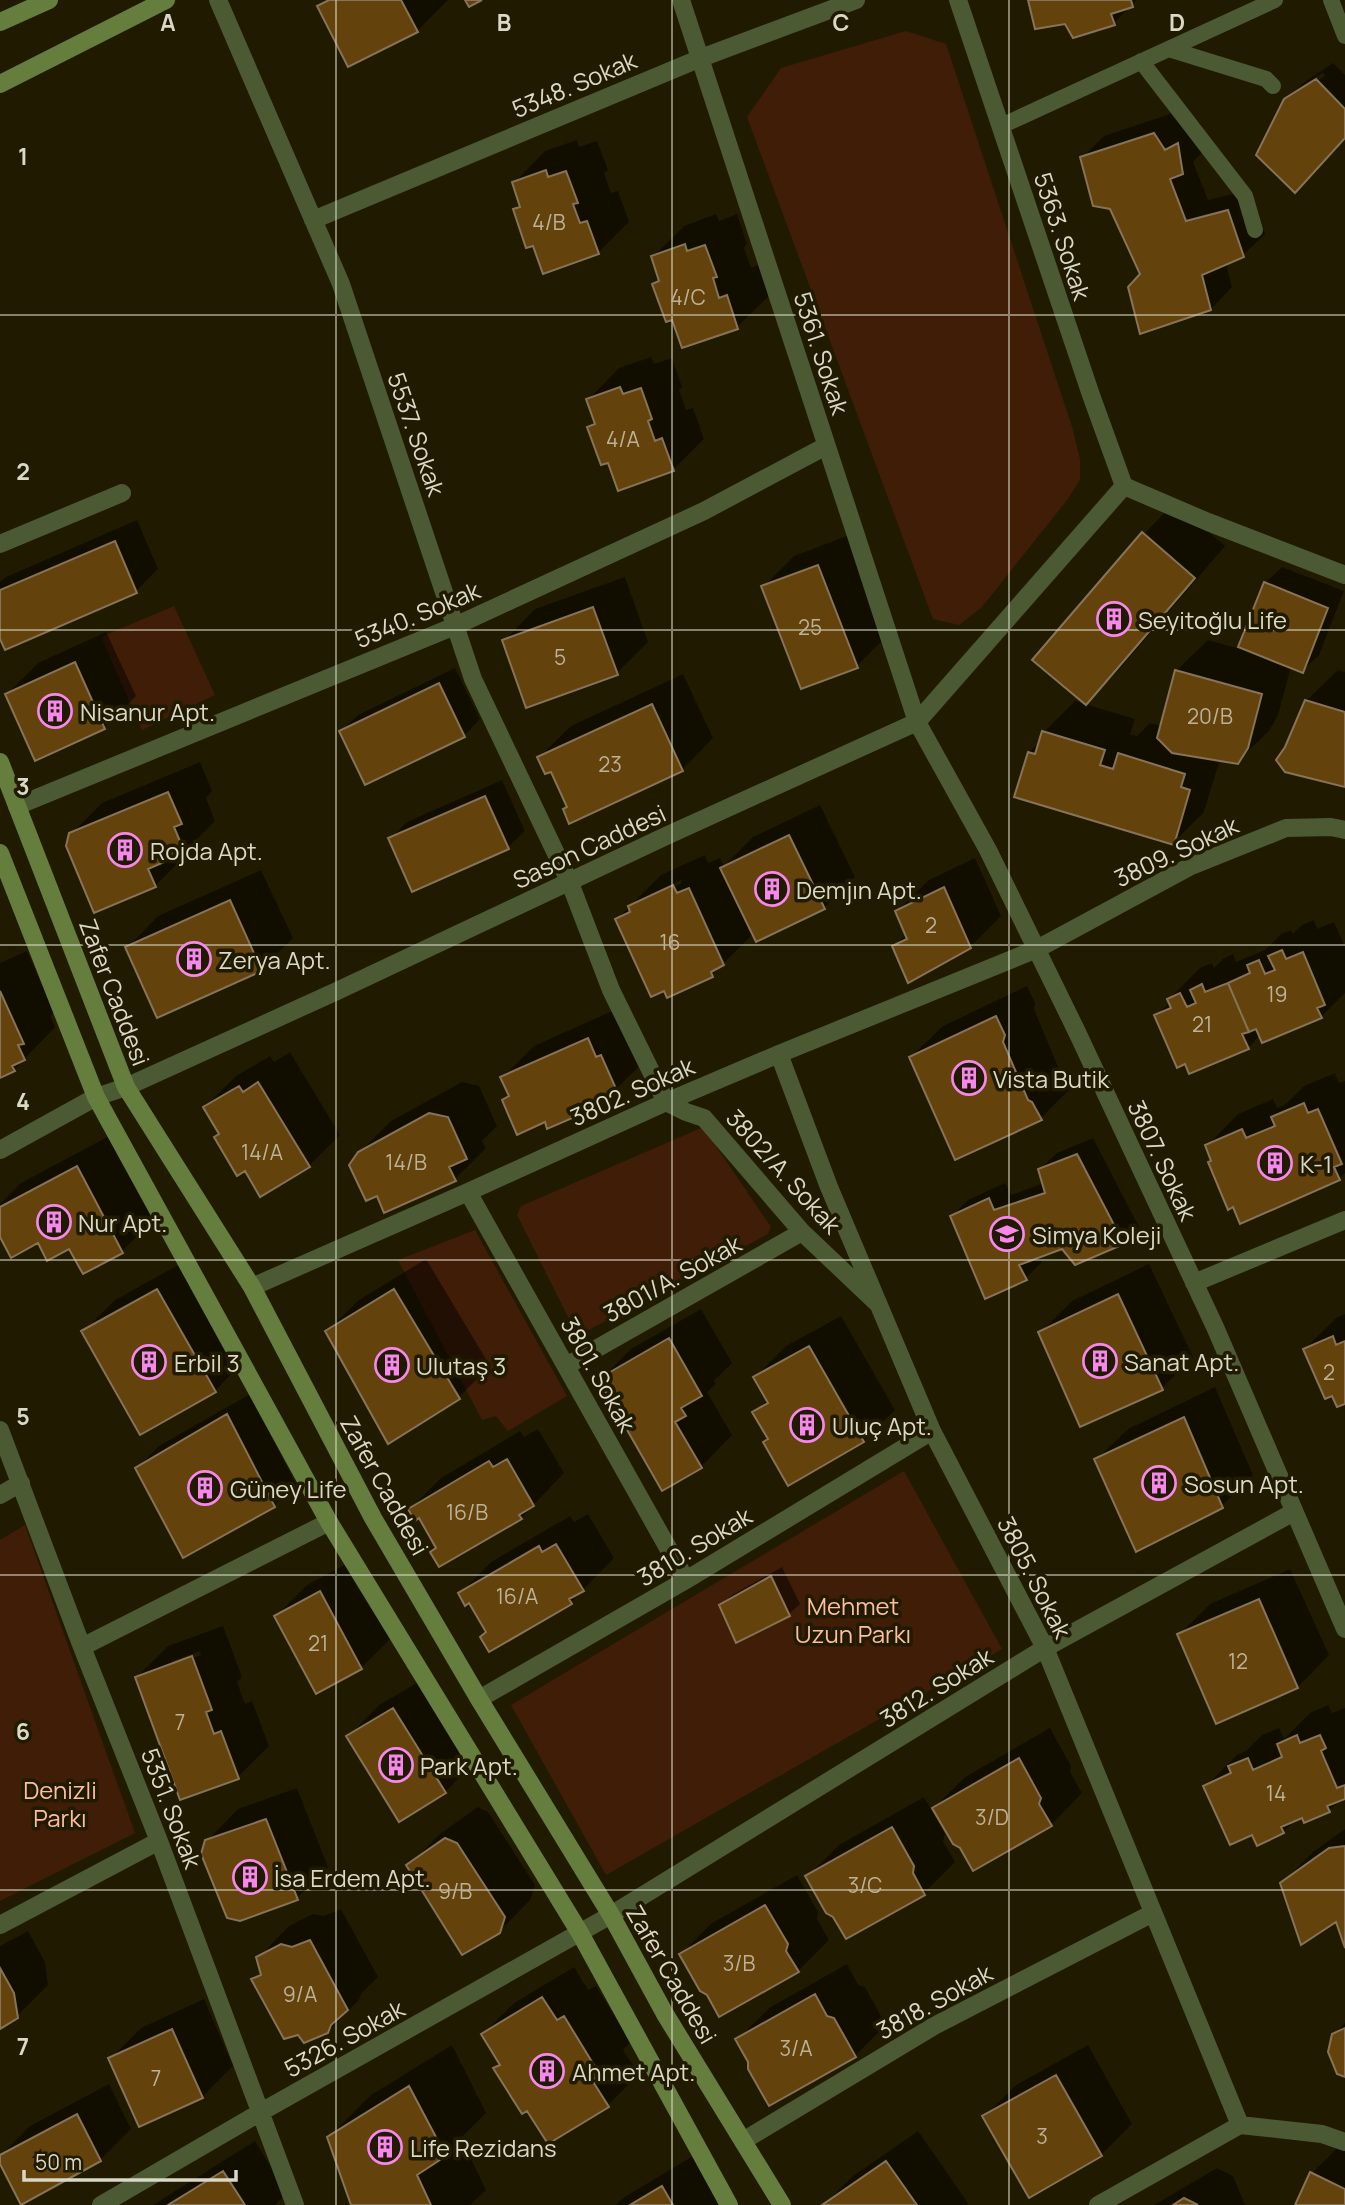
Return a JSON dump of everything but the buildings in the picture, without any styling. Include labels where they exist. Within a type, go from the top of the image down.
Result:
[{"type":"main road","points":[[0,22],[49,0]]},
{"type":"main road","points":[[0,84],[166,0]]},
{"type":"main road","name":"Zafer Caddesi","points":[[0,762],[126,1087],[252,1287],[373,1518],[479,1699],[611,1915],[665,2014],[782,2205]]},
{"type":"main road","points":[[0,853],[96,1097],[329,1522],[580,1933],[729,2205]]},
{"type":"street","name":"5537. Sokak","points":[[218,0],[341,284],[473,679],[570,883]]},
{"type":"street","name":"5361. Sokak","points":[[681,0],[917,722]]},
{"type":"street","name":"5348. Sokak","points":[[313,220],[701,58],[856,0]]},
{"type":"street","name":"5363. Sokak","points":[[958,0],[1124,486]]},
{"type":"street","name":"5340. Sokak","points":[[17,806],[456,626],[704,511],[826,446]]},
{"type":"street","points":[[1124,486],[1345,575]]},
{"type":"street","name":"Sason Caddesi","points":[[0,1150],[96,1097],[126,1087],[917,722],[1124,486]]},
{"type":"street","points":[[0,544],[122,493]]},
{"type":"street","name":"3807. Sokak","points":[[917,722],[988,850],[1037,949],[1194,1283],[1294,1512],[1340,1606],[1345,1629]]},
{"type":"street","name":"3809. Sokak","points":[[1037,949],[1189,867],[1286,828],[1331,827],[1345,830]]},
{"type":"street","points":[[570,883],[611,990],[666,1102]]},
{"type":"street","name":"3802. Sokak","points":[[252,1287],[666,1102],[1037,949]]},
{"type":"street","name":"3805. Sokak","points":[[779,1054],[829,1187],[932,1432],[1045,1648],[1240,2125]]},
{"type":"street","name":"3802/A. Sokak","points":[[666,1102],[704,1118],[802,1232],[879,1305]]},
{"type":"street","name":"3801. Sokak","points":[[468,1192],[686,1580]]},
{"type":"street","points":[[1194,1283],[1345,1220]]},
{"type":"street","name":"3801/A. Sokak","points":[[566,1366],[802,1232]]},
{"type":"street","name":"5351. Sokak","points":[[0,1430],[159,1841],[295,2205]]},
{"type":"street","name":"3810. Sokak","points":[[479,1699],[686,1580],[932,1432]]},
{"type":"street","points":[[0,1495],[21,1483]]},
{"type":"street","name":"3812. Sokak","points":[[611,1915],[1045,1648],[1294,1512]]},
{"type":"street","points":[[82,1647],[329,1522]]},
{"type":"street","points":[[0,1925],[159,1841]]},
{"type":"street","name":"3818. Sokak","points":[[743,2141],[934,2026],[1153,1913]]},
{"type":"street","name":"5326. Sokak","points":[[101,2205],[611,1915]]},
{"type":"street","points":[[1098,2205],[1240,2125],[1321,2134],[1345,2142]]},
{"type":"lane","points":[[1001,125],[1275,0]]},
{"type":"lane","points":[[1331,0],[1345,36]]},
{"type":"lane","points":[[1169,49],[1266,79],[1273,86]]},
{"type":"lane","points":[[1141,61],[1245,195],[1255,230]]},
{"type":"green space","points":[[906,31],[946,44],[1073,430],[1080,459],[1080,480],[1067,500],[982,607],[959,625],[933,619],[747,117],[781,68]]},
{"type":"green space","points":[[174,606],[215,695],[142,730],[101,637]]},
{"type":"green space","points":[[701,1128],[771,1227],[768,1234],[585,1332],[574,1329],[517,1215],[521,1206]]},
{"type":"green space","points":[[475,1230],[567,1396],[508,1431],[496,1416],[482,1420],[398,1260]]},
{"type":"green space","name":"Mehmet Uzun Parkı","points":[[904,1471],[1002,1649],[606,1875],[511,1705]]},
{"type":"green space","name":"Denizli Parkı","points":[[25,1525],[135,1833],[0,1901],[0,1540]]},
{"type":"place","name":"Seyitoğlu Life","points":[[1114,619]]},
{"type":"place","name":"Nisanur Apt.","points":[[55,711]]},
{"type":"place","name":"Rojda Apt.","points":[[125,850]]},
{"type":"place","name":"Demjın Apt.","points":[[772,889]]},
{"type":"place","name":"Zerya Apt.","points":[[194,959]]},
{"type":"place","name":"Vista Butik","points":[[969,1078]]},
{"type":"place","name":"K-1","points":[[1275,1163]]},
{"type":"place","name":"Nur Apt.","points":[[54,1222]]},
{"type":"place","name":"Simya Koleji","points":[[1007,1234]]},
{"type":"place","name":"Sanat Apt.","points":[[1100,1361]]},
{"type":"place","name":"Erbil 3","points":[[149,1362]]},
{"type":"place","name":"Ulutaş 3","points":[[392,1365]]},
{"type":"place","name":"Uluç Apt.","points":[[807,1425]]},
{"type":"place","name":"Sosun Apt.","points":[[1159,1483]]},
{"type":"place","name":"Güney Life","points":[[205,1488]]},
{"type":"place","name":"Park Apt.","points":[[396,1765]]},
{"type":"place","name":"İsa Erdem Apt.","points":[[250,1877]]},
{"type":"place","name":"Ahmet Apt.","points":[[547,2071]]},
{"type":"place","name":"Life Rezidans","points":[[385,2147]]}]
